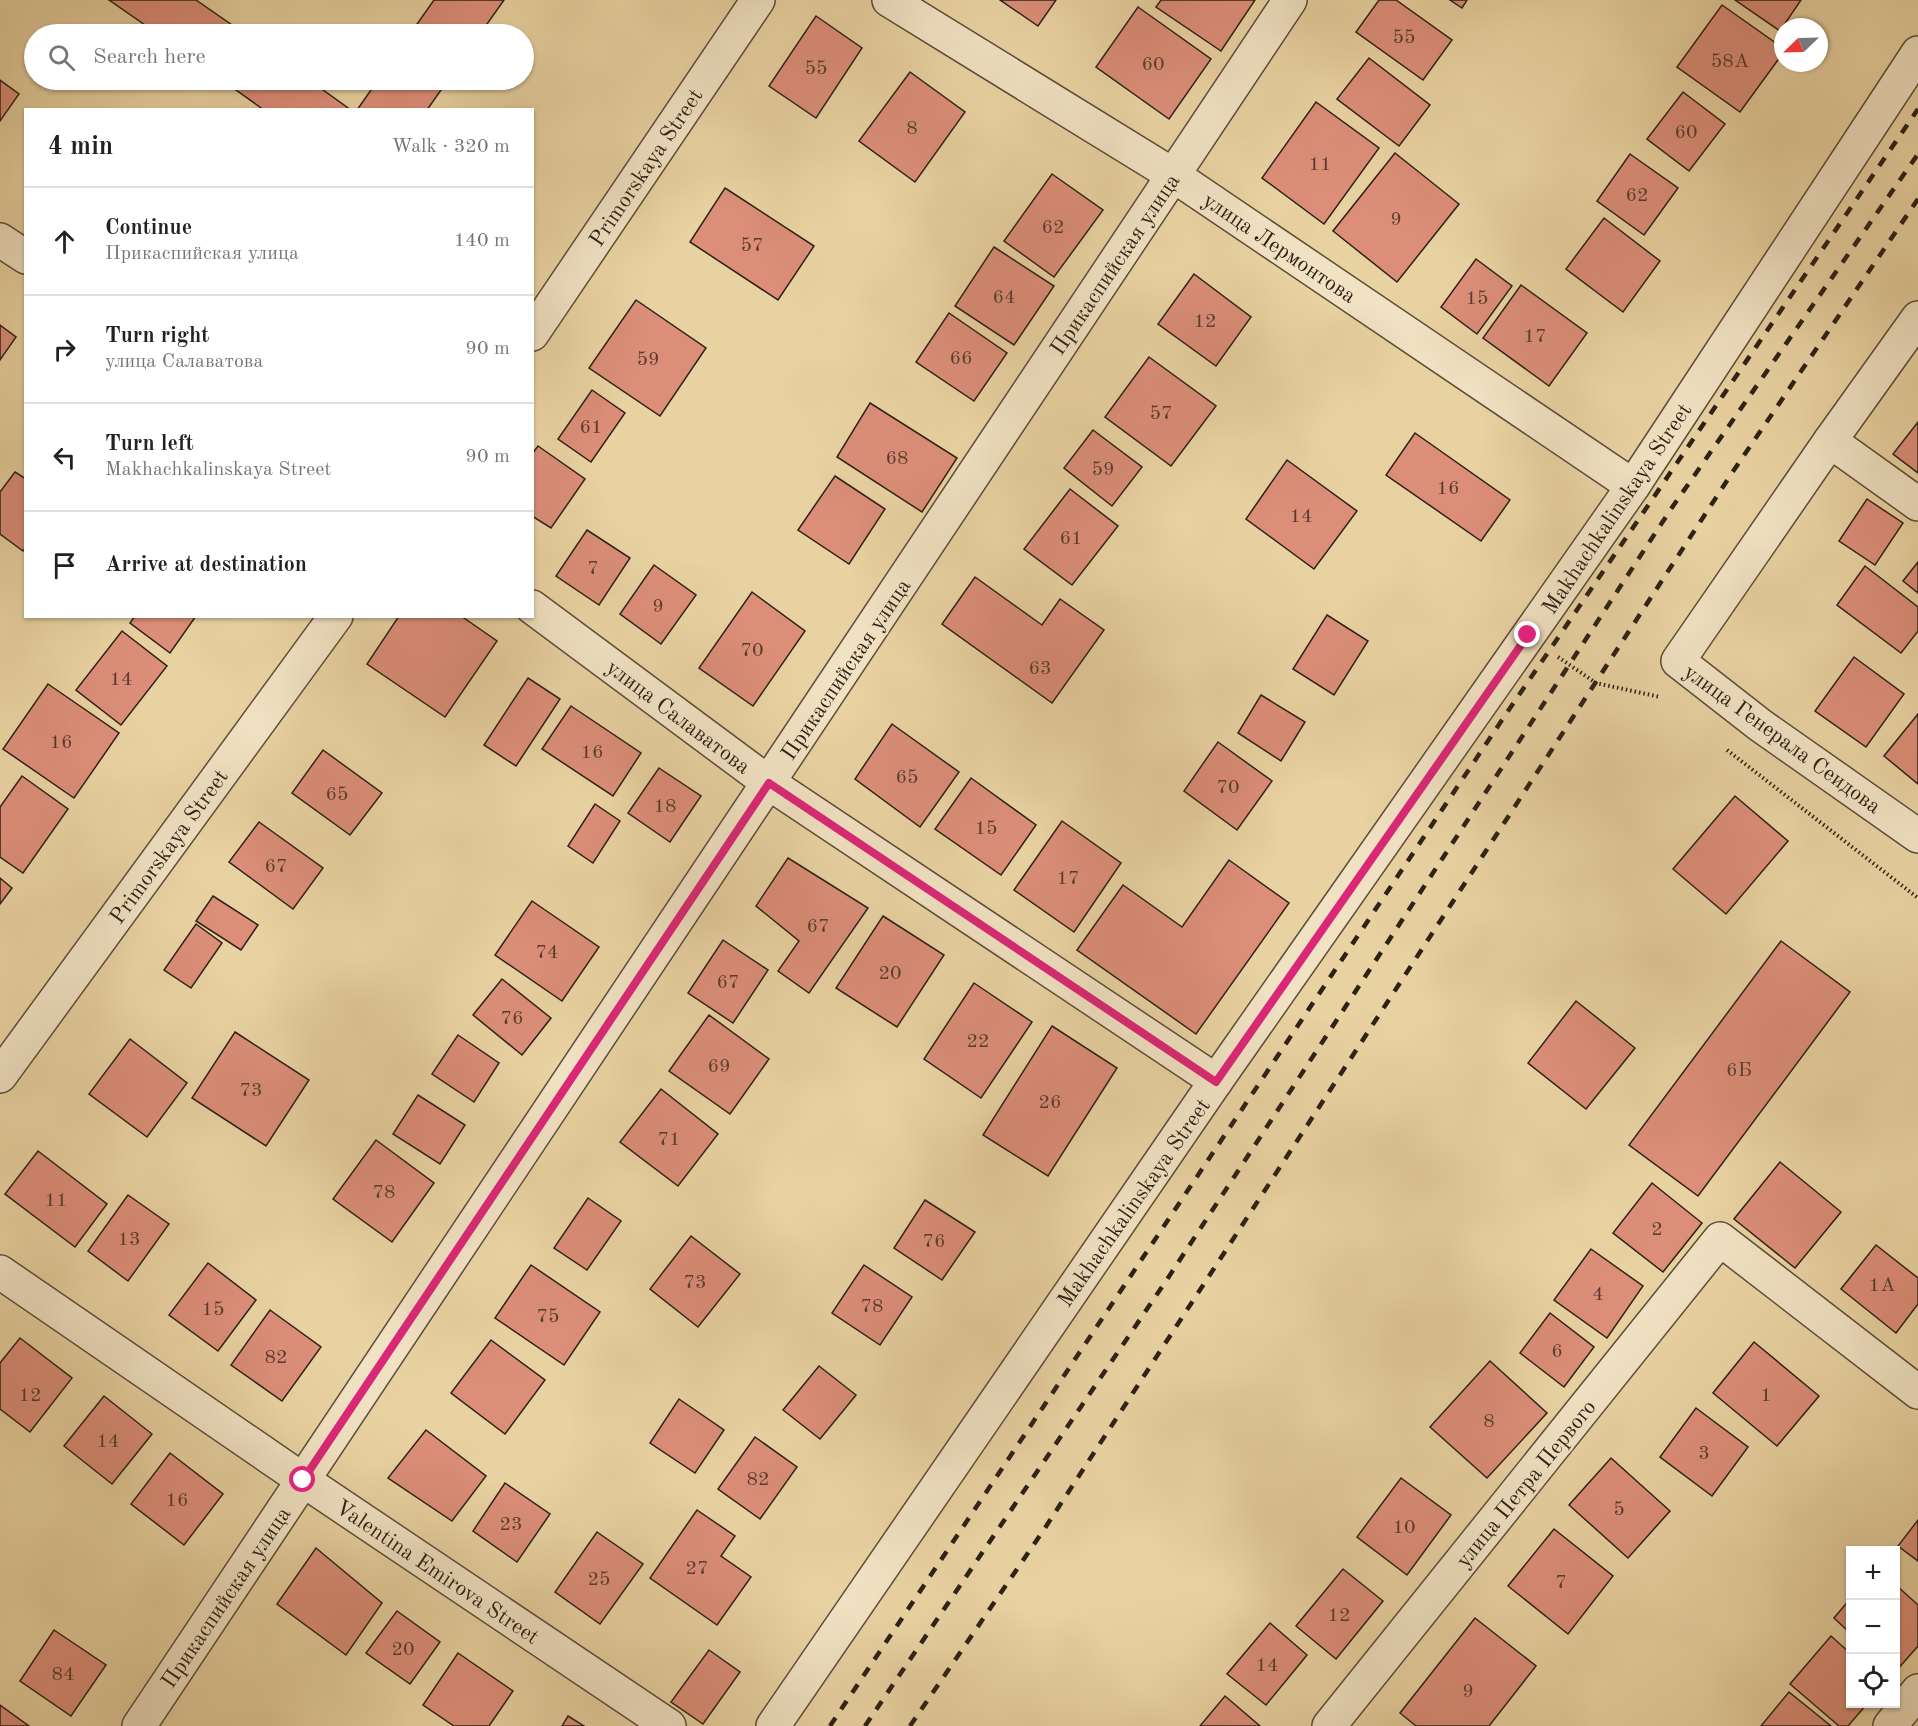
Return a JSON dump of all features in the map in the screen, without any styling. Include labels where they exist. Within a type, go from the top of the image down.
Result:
[{"type":"street","name":"Primorskaya Street","points":[[534,331],[758,0]]},
{"type":"street","name":"улица Лермонтова","points":[[889,0],[1173,175],[1633,486]]},
{"type":"street","name":"Прикаспийская улица","points":[[139,1726],[1290,0]]},
{"type":"street","name":"Makhachkalinskaya Street","points":[[773,1726],[1216,1082],[1633,486],[1918,53]]},
{"type":"street","points":[[0,240],[24,256]]},
{"type":"street","points":[[1918,318],[1830,441],[1918,504]]},
{"type":"street","name":"улица Генерала Сеидова","points":[[1830,441],[1678,661],[1760,725],[1918,836]]},
{"type":"street","name":"улица Салаватова","points":[[534,609],[769,783],[1216,1082]]},
{"type":"street","name":"Primorskaya Street","points":[[0,1076],[335,618]]},
{"type":"street","name":"улица Петра Первого","points":[[1329,1726],[1720,1239],[1918,1392]]},
{"type":"street","name":"Valentina Emirova Street","points":[[0,1272],[303,1480],[669,1726]]},
{"type":"street","points":[[1890,1726],[1918,1691]]},
{"type":"path","points":[[1556,656],[1596,684],[1664,697]]},
{"type":"path","points":[[1726,750],[1918,898]]},
{"type":"building","points":[[109,0],[196,0],[231,24],[144,24]]},
{"type":"building","points":[[434,0],[504,0],[487,24],[417,24]]},
{"type":"building","points":[[1000,0],[1056,0],[1038,26]]},
{"type":"building","points":[[1161,0],[1255,0],[1221,51],[1156,7]]},
{"type":"building","points":[[1379,0],[1396,0],[1452,40],[1423,80],[1356,32]]},
{"type":"building","points":[[1450,0],[1467,0],[1462,8]]},
{"type":"building","points":[[1735,0],[1801,0],[1789,18],[1774,18],[1774,27]]},
{"type":"building","points":[[1722,5],[1774,42],[1774,65],[1740,112],[1677,67]]},
{"type":"building","points":[[1138,7],[1211,59],[1169,119],[1096,67]]},
{"type":"building","points":[[816,16],[862,48],[816,118],[769,86]]},
{"type":"building","points":[[1369,58],[1430,105],[1399,146],[1337,99]]},
{"type":"building","points":[[910,72],[965,112],[915,182],[859,141]]},
{"type":"building","points":[[0,80],[19,94],[0,121]]},
{"type":"building","points":[[236,90],[323,90],[348,108],[261,108]]},
{"type":"building","points":[[371,90],[441,90],[428,108],[358,108]]},
{"type":"building","points":[[1683,92],[1725,124],[1689,171],[1647,139]]},
{"type":"building","points":[[1316,102],[1379,148],[1324,224],[1262,178]]},
{"type":"building","points":[[1395,153],[1459,204],[1397,282],[1333,231]]},
{"type":"building","points":[[1630,154],[1678,188],[1644,235],[1597,201]]},
{"type":"building","points":[[1052,174],[1103,210],[1054,277],[1004,241]]},
{"type":"building","points":[[725,188],[814,246],[778,300],[690,242]]},
{"type":"building","points":[[1604,218],[1660,261],[1623,312],[1566,269]]},
{"type":"building","points":[[994,247],[1054,286],[1014,345],[955,306]]},
{"type":"building","points":[[1476,259],[1512,286],[1477,334],[1441,307]]},
{"type":"building","points":[[1194,274],[1251,317],[1216,366],[1158,324]]},
{"type":"building","points":[[1521,285],[1587,333],[1549,386],[1483,338]]},
{"type":"building","points":[[636,300],[706,348],[660,416],[589,368]]},
{"type":"building","points":[[949,313],[1007,353],[974,401],[916,362]]},
{"type":"building","points":[[0,325],[16,337],[0,360]]},
{"type":"building","points":[[1149,357],[1216,406],[1171,466],[1105,417]]},
{"type":"building","points":[[592,390],[625,413],[591,462],[558,439]]},
{"type":"building","points":[[870,403],[957,458],[922,512],[837,457]]},
{"type":"building","points":[[1918,422],[1918,473],[1893,454]]},
{"type":"building","points":[[1093,430],[1142,467],[1112,506],[1064,468]]},
{"type":"building","points":[[1415,433],[1510,500],[1481,541],[1386,475]]},
{"type":"building","points":[[538,446],[585,479],[551,528],[534,517],[534,451]]},
{"type":"building","points":[[1287,460],[1357,511],[1314,569],[1246,519]]},
{"type":"building","points":[[15,472],[24,478],[23,551],[0,534],[0,492]]},
{"type":"building","points":[[835,476],[885,509],[849,564],[798,530]]},
{"type":"building","points":[[1070,489],[1118,526],[1072,585],[1024,549]]},
{"type":"building","points":[[1867,499],[1903,523],[1875,565],[1839,541]]},
{"type":"building","points":[[587,530],[630,558],[599,605],[556,576]]},
{"type":"building","points":[[1918,562],[1918,593],[1903,581]]},
{"type":"building","points":[[654,565],[696,595],[661,644],[620,614]]},
{"type":"building","points":[[1865,566],[1918,607],[1918,631],[1901,653],[1837,605]]},
{"type":"building","points":[[975,577],[1042,625],[1060,599],[1104,630],[1052,703],[942,624]]},
{"type":"building","points":[[752,592],[805,631],[753,706],[699,668]]},
{"type":"building","points":[[1327,615],[1368,641],[1334,695],[1293,669]]},
{"type":"building","points":[[134,618],[195,618],[170,653],[130,623]]},
{"type":"building","points":[[398,618],[464,618],[497,641],[445,717],[367,664]]},
{"type":"building","points":[[122,631],[167,666],[121,725],[76,690]]},
{"type":"building","points":[[1854,657],[1904,694],[1866,747],[1815,711]]},
{"type":"building","points":[[528,678],[560,699],[516,766],[484,745]]},
{"type":"building","points":[[48,684],[119,733],[74,798],[3,749]]},
{"type":"building","points":[[1261,695],[1305,722],[1281,761],[1238,733]]},
{"type":"building","points":[[571,706],[641,753],[613,796],[542,749]]},
{"type":"building","points":[[1918,714],[1918,784],[1884,756]]},
{"type":"building","points":[[892,724],[959,772],[920,827],[855,779]]},
{"type":"building","points":[[1218,742],[1272,781],[1237,830],[1184,791]]},
{"type":"building","points":[[323,750],[382,793],[350,835],[292,793]]},
{"type":"building","points":[[659,768],[701,796],[670,842],[628,813]]},
{"type":"building","points":[[22,776],[68,809],[23,873],[0,857],[0,807]]},
{"type":"building","points":[[971,778],[1036,825],[1001,875],[935,829]]},
{"type":"building","points":[[1735,796],[1788,841],[1726,914],[1673,869]]},
{"type":"building","points":[[595,804],[620,821],[593,863],[568,846]]},
{"type":"building","points":[[1062,821],[1121,863],[1074,932],[1014,890]]},
{"type":"building","points":[[259,822],[323,868],[293,909],[229,862]]},
{"type":"building","points":[[788,858],[868,908],[809,993],[778,971],[799,941],[756,906]]},
{"type":"building","points":[[1229,860],[1289,903],[1196,1034],[1077,950],[1123,885],[1182,927]]},
{"type":"building","points":[[0,878],[12,888],[0,904]]},
{"type":"building","points":[[213,896],[258,925],[241,950],[196,921]]},
{"type":"building","points":[[532,901],[599,947],[562,1001],[495,955]]},
{"type":"building","points":[[883,916],[944,955],[897,1027],[836,988]]},
{"type":"building","points":[[196,924],[222,943],[191,988],[164,970]]},
{"type":"building","points":[[723,940],[768,970],[733,1023],[688,993]]},
{"type":"building","points":[[1781,941],[1850,992],[1698,1196],[1629,1145]]},
{"type":"building","points":[[502,979],[551,1018],[522,1055],[473,1015]]},
{"type":"building","points":[[974,983],[1032,1022],[981,1098],[924,1059]]},
{"type":"building","points":[[1576,1001],[1635,1048],[1586,1109],[1528,1063]]},
{"type":"building","points":[[709,1015],[769,1059],[730,1114],[669,1071]]},
{"type":"building","points":[[1052,1026],[1117,1068],[1048,1176],[983,1135]]},
{"type":"building","points":[[235,1032],[309,1080],[266,1146],[192,1098]]},
{"type":"building","points":[[458,1035],[499,1063],[474,1102],[432,1074]]},
{"type":"building","points":[[130,1039],[187,1083],[147,1137],[89,1094]]},
{"type":"building","points":[[661,1089],[718,1134],[678,1186],[620,1142]]},
{"type":"building","points":[[418,1095],[465,1125],[440,1164],[393,1134]]},
{"type":"building","points":[[376,1140],[434,1183],[392,1242],[333,1199]]},
{"type":"building","points":[[38,1151],[107,1204],[75,1247],[5,1194]]},
{"type":"building","points":[[1780,1162],[1841,1212],[1795,1268],[1734,1219]]},
{"type":"building","points":[[1652,1183],[1702,1223],[1663,1272],[1613,1233]]},
{"type":"building","points":[[128,1195],[169,1224],[128,1281],[88,1251]]},
{"type":"building","points":[[588,1198],[621,1221],[587,1270],[554,1248]]},
{"type":"building","points":[[925,1200],[975,1232],[942,1280],[894,1248]]},
{"type":"building","points":[[691,1236],[740,1274],[698,1327],[650,1289]]},
{"type":"building","points":[[1876,1245],[1918,1278],[1918,1304],[1896,1333],[1841,1289]]},
{"type":"building","points":[[1591,1249],[1643,1286],[1607,1338],[1554,1300]]},
{"type":"building","points":[[208,1263],[256,1300],[218,1351],[169,1315]]},
{"type":"building","points":[[531,1265],[600,1312],[564,1365],[495,1318]]},
{"type":"building","points":[[864,1265],[912,1297],[880,1345],[832,1313]]},
{"type":"building","points":[[270,1310],[321,1347],[282,1401],[231,1365]]},
{"type":"building","points":[[1550,1313],[1594,1347],[1564,1387],[1520,1353]]},
{"type":"building","points":[[20,1338],[72,1378],[30,1432],[0,1409],[0,1363]]},
{"type":"building","points":[[491,1340],[545,1380],[505,1434],[451,1393]]},
{"type":"building","points":[[1754,1342],[1819,1396],[1777,1446],[1713,1393]]},
{"type":"building","points":[[1490,1361],[1547,1413],[1487,1478],[1430,1427]]},
{"type":"building","points":[[819,1366],[856,1395],[820,1439],[783,1410]]},
{"type":"building","points":[[104,1396],[152,1434],[112,1484],[64,1446]]},
{"type":"building","points":[[679,1399],[724,1430],[695,1473],[650,1443]]},
{"type":"building","points":[[1696,1408],[1748,1447],[1712,1496],[1660,1457]]},
{"type":"building","points":[[426,1430],[486,1476],[452,1521],[388,1478]]},
{"type":"building","points":[[755,1437],[797,1467],[760,1519],[718,1489]]},
{"type":"building","points":[[170,1453],[223,1494],[184,1545],[131,1504]]},
{"type":"building","points":[[1611,1458],[1670,1511],[1628,1558],[1569,1505]]},
{"type":"building","points":[[1401,1478],[1451,1515],[1407,1575],[1357,1537]]},
{"type":"building","points":[[505,1483],[550,1514],[517,1562],[473,1531]]},
{"type":"building","points":[[697,1510],[735,1536],[721,1556],[751,1577],[717,1625],[650,1578]]},
{"type":"building","points":[[1918,1520],[1918,1561],[1898,1546]]},
{"type":"building","points":[[1554,1529],[1613,1576],[1568,1634],[1508,1586]]},
{"type":"building","points":[[597,1532],[643,1564],[600,1624],[555,1592]]},
{"type":"building","points":[[316,1548],[382,1603],[346,1655],[277,1604]]},
{"type":"building","points":[[1343,1569],[1383,1601],[1336,1659],[1296,1626]]},
{"type":"building","points":[[1900,1589],[1918,1605],[1918,1646],[1900,1666]]},
{"type":"building","points":[[1846,1604],[1846,1629],[1834,1618]]},
{"type":"building","points":[[397,1611],[440,1642],[410,1684],[366,1653]]},
{"type":"building","points":[[1475,1618],[1536,1666],[1489,1726],[1416,1726],[1400,1713]]},
{"type":"building","points":[[1270,1623],[1307,1655],[1266,1705],[1227,1674]]},
{"type":"building","points":[[54,1630],[106,1665],[71,1716],[20,1681]]},
{"type":"building","points":[[1831,1636],[1846,1649],[1846,1708],[1864,1708],[1848,1726],[1839,1726],[1790,1684]]},
{"type":"building","points":[[709,1650],[740,1672],[703,1724],[671,1702]]},
{"type":"building","points":[[458,1653],[513,1691],[489,1726],[454,1726],[423,1705]]},
{"type":"building","points":[[1789,1692],[1831,1726],[1761,1726]]},
{"type":"building","points":[[1225,1696],[1260,1726],[1200,1726]]},
{"type":"building","points":[[0,1705],[29,1726],[0,1726]]},
{"type":"building","points":[[568,1716],[584,1726],[562,1726]]},
{"type":"railway","points":[[830,1726],[1504,717],[1918,109]]},
{"type":"railway","points":[[865,1726],[1168,1278],[1671,509],[1918,154]]},
{"type":"railway","points":[[910,1726],[1043,1531],[1732,473],[1918,199]]},
{"type":"route","points":[[303,1480],[769,783],[1216,1082],[1528,635]]}]
